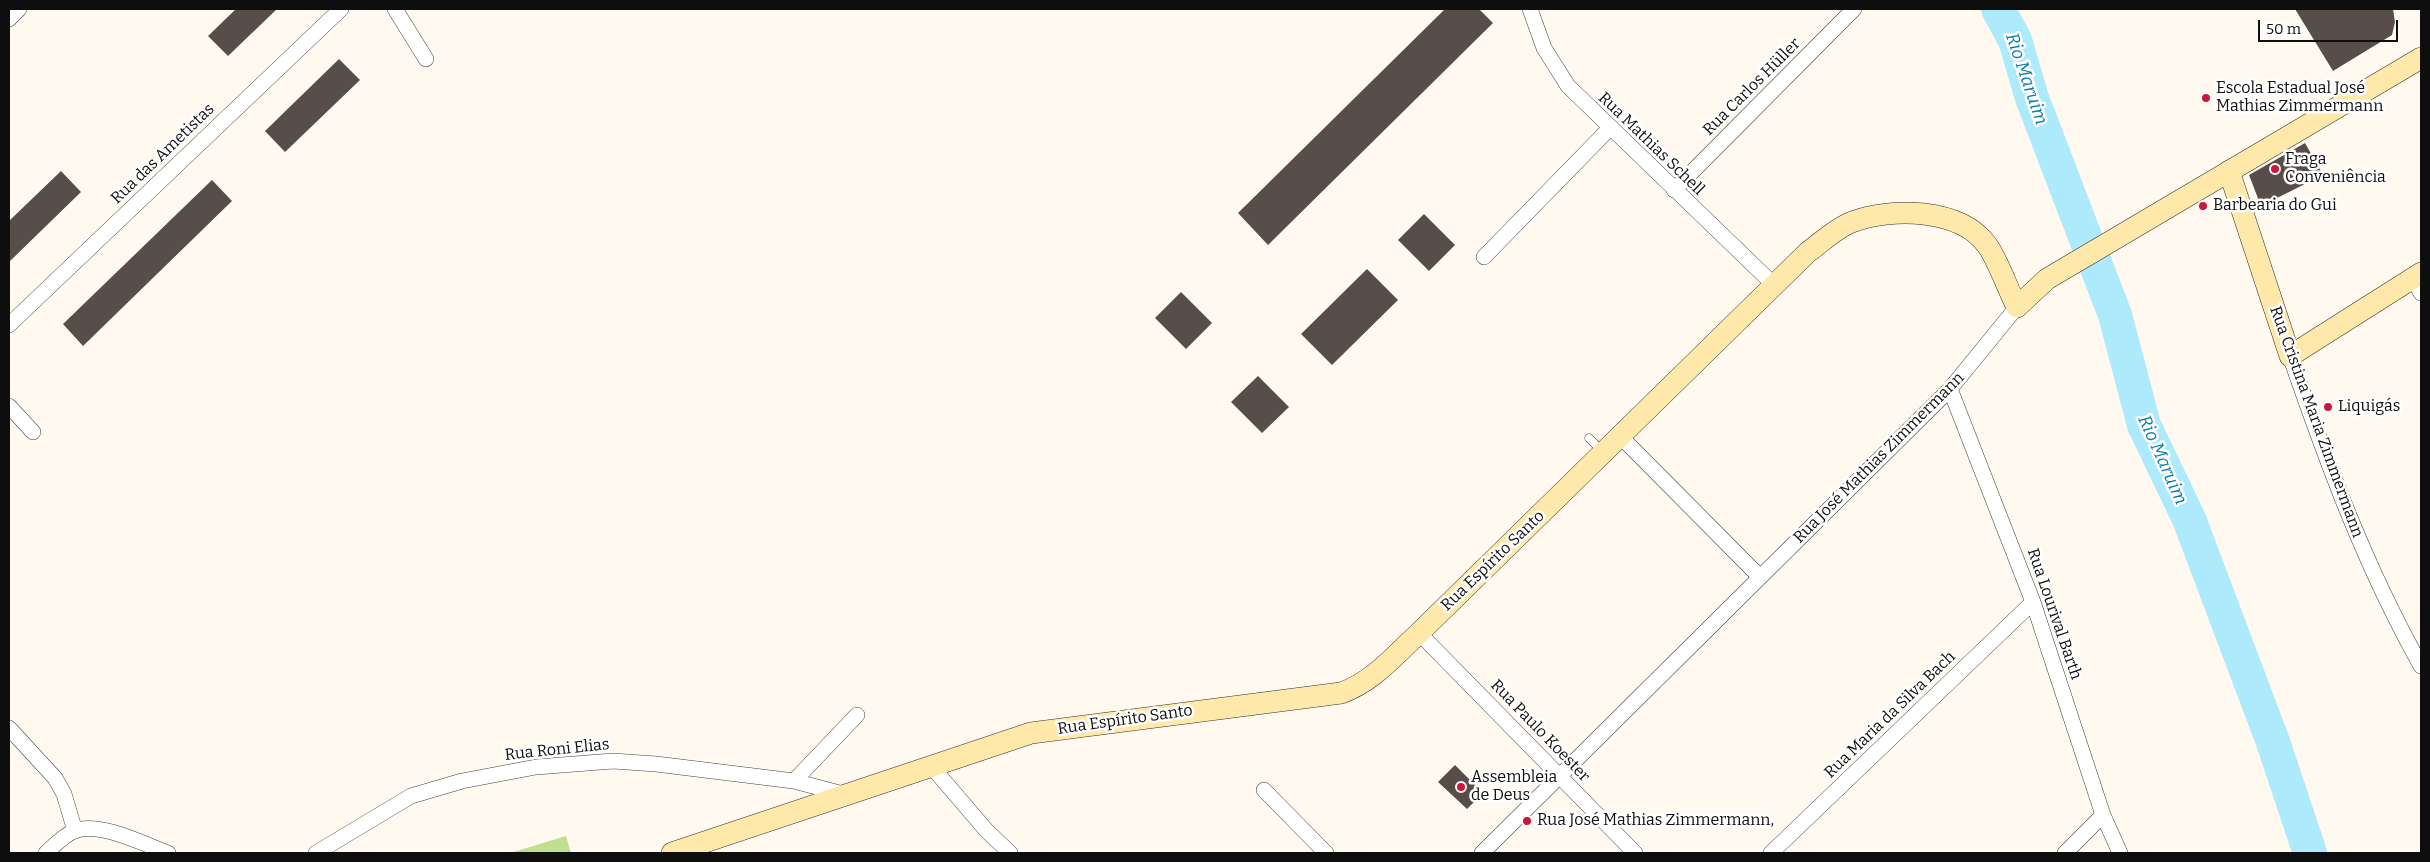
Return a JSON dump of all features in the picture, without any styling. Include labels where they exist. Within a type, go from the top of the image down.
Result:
[{"type":"street","points":[[9,19],[19,9]]},
{"type":"street","name":"Rua das Ametistas","points":[[9,325],[341,9]]},
{"type":"street","points":[[395,9],[426,58]]},
{"type":"street","name":"Rua Mathias Schell","points":[[1530,9],[1544,48],[1555,68],[1573,92],[1774,285]]},
{"type":"street","name":"Rua Carlos Hüller","points":[[1674,190],[1854,9]]},
{"type":"street","name":"Rua José Mathias Zimmermann","points":[[1482,853],[1950,389],[2017,307],[2046,278],[2421,58]]},
{"type":"street","points":[[1484,258],[1610,128]]},
{"type":"street","name":"Rua Cristina Maria Zimmermann","points":[[2228,171],[2333,480],[2375,578],[2421,666]]},
{"type":"street","name":"Rua Espírito Santo","points":[[672,853],[1031,733],[1341,693],[1366,681],[1419,633],[1808,252],[1851,223],[1891,213],[1915,213],[1956,222],[1973,231],[1987,245],[2017,307]]},
{"type":"street","points":[[2290,356],[2418,282]]},
{"type":"street","name":"Rua Lourival Barth","points":[[1950,389],[2033,602],[2104,816],[2120,853]]},
{"type":"street","points":[[9,406],[33,432]]},
{"type":"street","points":[[1620,436],[1760,577]]},
{"type":"street","name":"Rua Maria da Silva Bach","points":[[1771,853],[2033,602]]},
{"type":"street","name":"Rua Paulo Koester","points":[[1419,633],[1635,853]]},
{"type":"street","points":[[794,781],[857,715]]},
{"type":"street","points":[[9,728],[55,778],[64,794],[75,831]]},
{"type":"street","name":"Rua Roni Elias","points":[[316,853],[411,796],[462,781],[536,767],[613,761],[656,764],[794,781],[847,795]]},
{"type":"street","points":[[932,767],[986,830],[1010,853]]},
{"type":"street","points":[[1264,790],[1326,853]]},
{"type":"street","points":[[2065,853],[2104,816]]},
{"type":"street","points":[[46,853],[62,838],[75,831],[99,830],[168,853]]},
{"type":"lane","points":[[1589,438],[1604,453]]},
{"type":"green space","points":[[566,836],[571,853],[510,853]]},
{"type":"building","points":[[236,9],[277,9],[228,56],[208,36]]},
{"type":"building","points":[[1445,9],[1479,9],[1493,23],[1268,245],[1238,213]]},
{"type":"building","points":[[2295,9],[2393,9],[2395,22],[2392,35],[2333,71]]},
{"type":"building","points":[[339,59],[360,80],[285,152],[265,131]]},
{"type":"building","points":[[2305,143],[2323,175],[2261,206],[2249,175]]},
{"type":"building","points":[[61,171],[81,192],[9,262],[9,221]]},
{"type":"building","points":[[212,180],[232,201],[83,346],[63,324]]},
{"type":"building","points":[[1424,214],[1455,245],[1429,271],[1398,240]]},
{"type":"building","points":[[1367,269],[1398,300],[1332,365],[1301,334]]},
{"type":"building","points":[[1181,292],[1212,323],[1186,349],[1155,318]]},
{"type":"building","points":[[1258,376],[1289,407],[1262,433],[1231,402]]},
{"type":"building","name":"Assembleia de Deus","points":[[1455,765],[1483,793],[1467,809],[1438,782]]},
{"type":"waterway","name":"Rio Maruim","points":[[1998,9],[2015,40],[2032,98],[2115,315],[2144,425],[2189,519],[2273,742],[2310,853]]},
{"type":"place","name":"Escola Estadual José Mathias Zimmermann","points":[[2206,98]]},
{"type":"place","name":"Fraga Conveniência","points":[[2275,169]]},
{"type":"place","name":"Barbearia do Gui","points":[[2203,206]]},
{"type":"place","name":"Liquigás","points":[[2328,407]]},
{"type":"place","name":"Assembleia de Deus","points":[[1461,787]]},
{"type":"place","name":"Rua José Mathias Zimmermann,","points":[[1527,821]]}]
